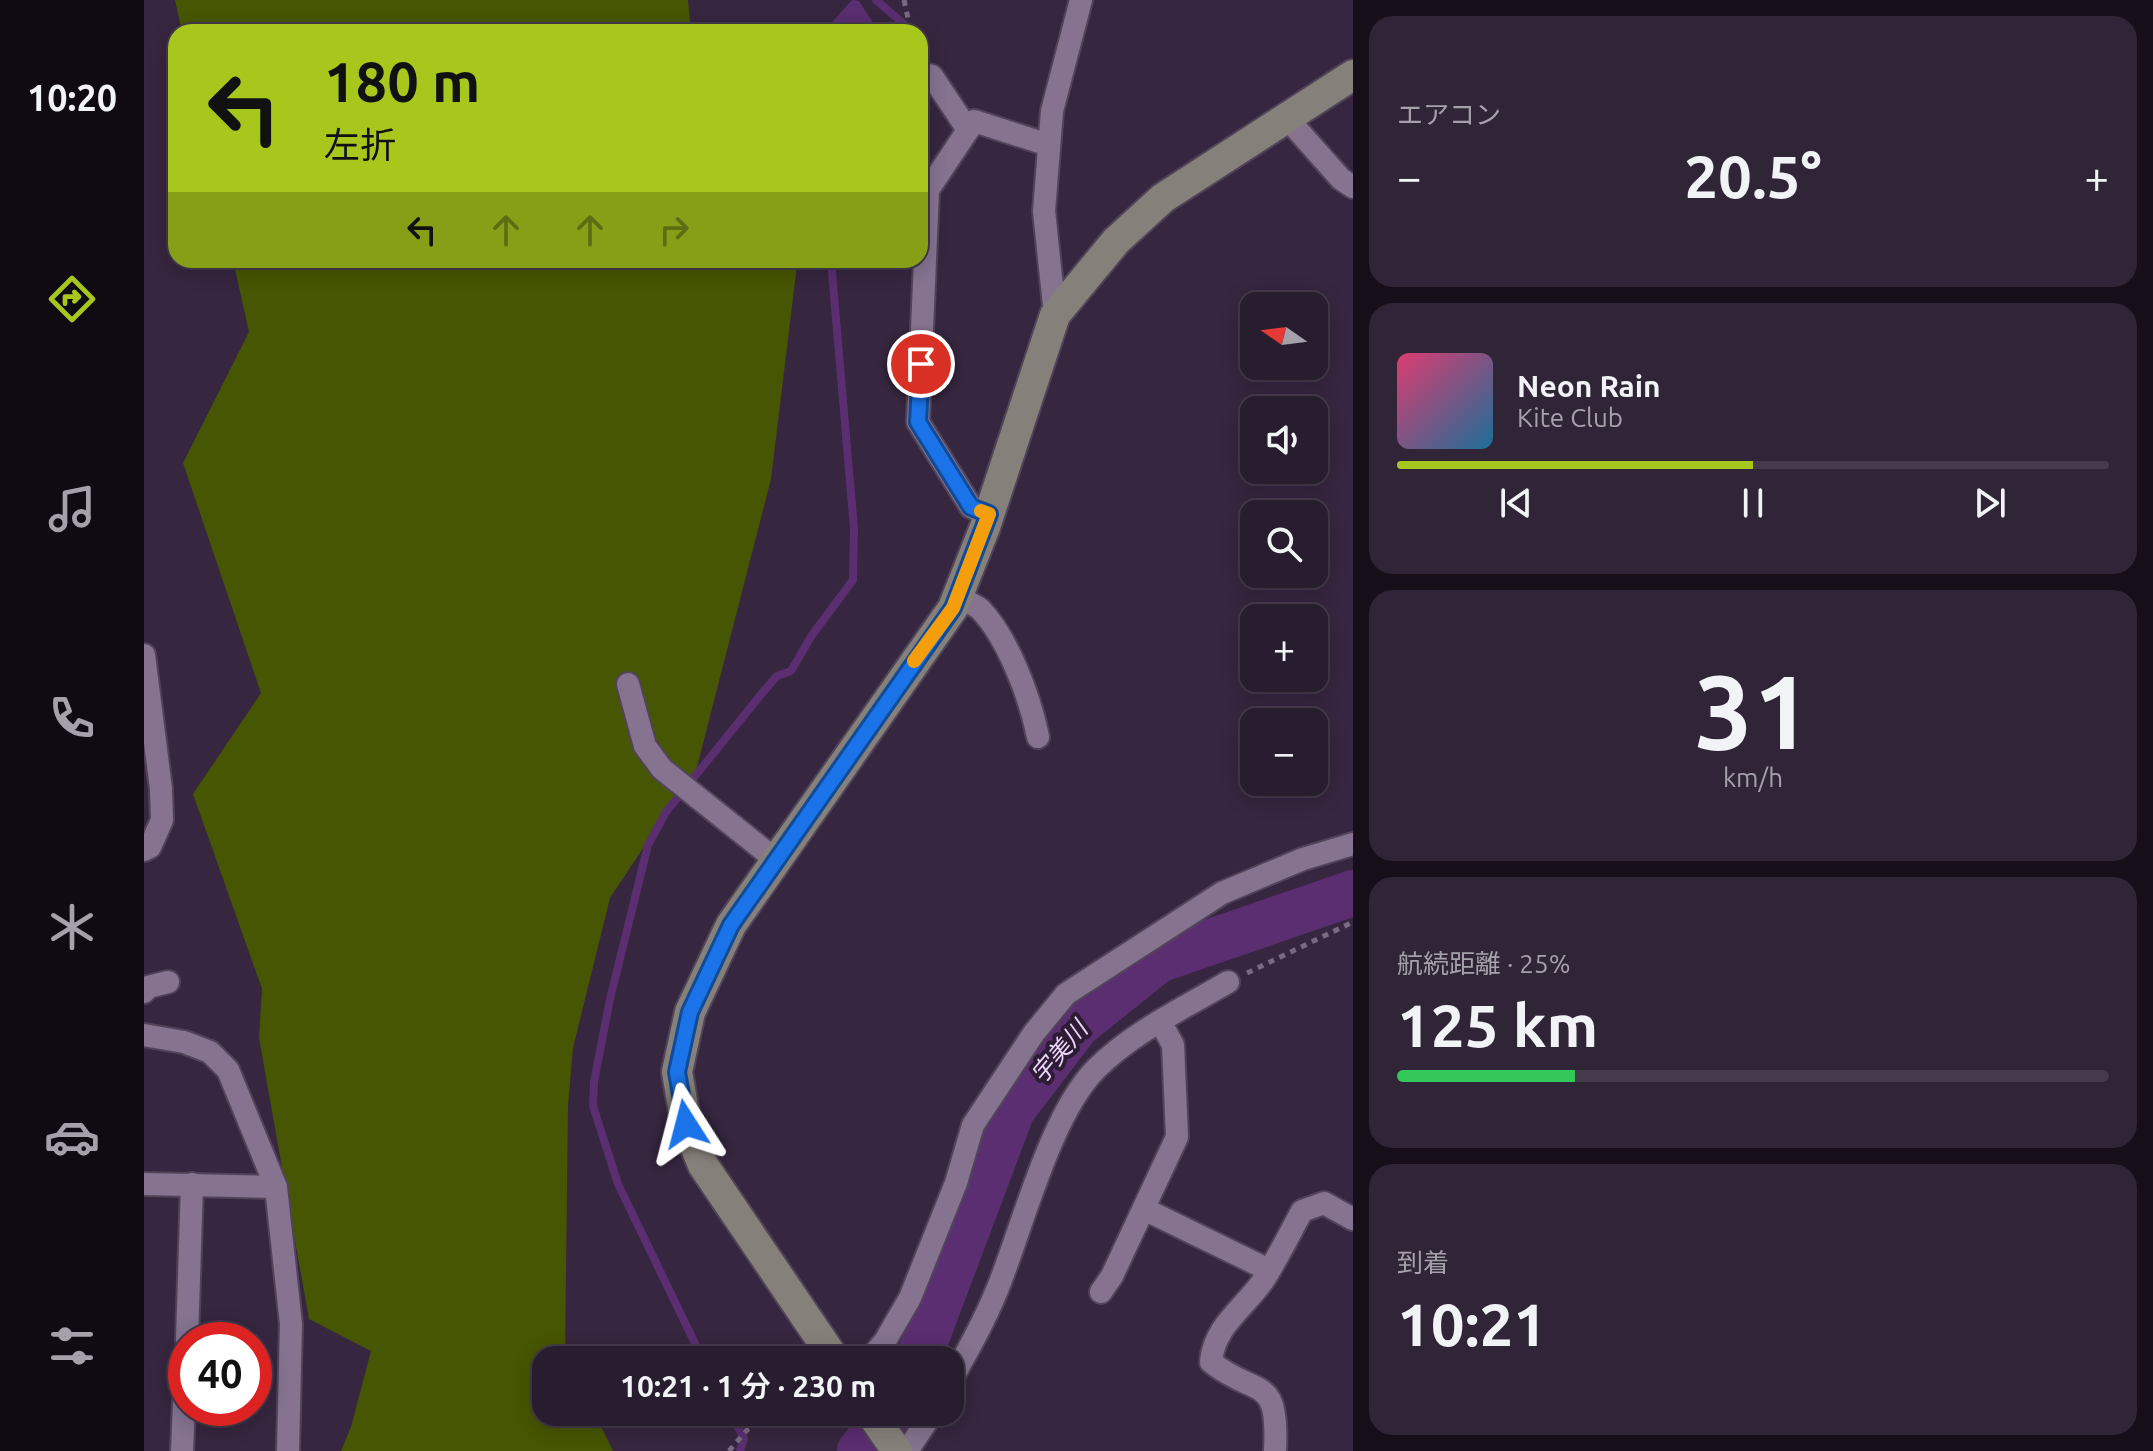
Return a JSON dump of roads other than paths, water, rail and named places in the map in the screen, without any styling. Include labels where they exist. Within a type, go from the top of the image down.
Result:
[{"type":"street","points":[[1055,315],[1044,211],[1049,145],[1052,111],[1081,0]]},
{"type":"street","points":[[928,75],[932,76],[968,130]]},
{"type":"street","points":[[826,1346],[703,1165],[686,1124],[677,1072],[690,1012],[731,925],[957,597],[989,514],[1055,315],[1116,241],[1163,198],[1353,75]]},
{"type":"street","points":[[1286,117],[1341,179],[1353,187]]},
{"type":"street","points":[[928,190],[974,121],[1049,145]]},
{"type":"street","points":[[925,268],[918,422],[971,507],[989,514]]},
{"type":"street","points":[[957,597],[979,608],[1013,662],[1030,697],[1038,737]]},
{"type":"street","points":[[144,655],[162,820],[150,847],[144,850]]},
{"type":"street","points":[[628,684],[645,746],[662,769],[776,860]]},
{"type":"street","points":[[881,1346],[910,1298],[956,1183],[973,1125],[1034,1033],[1066,994],[1222,893],[1303,859],[1353,844]]},
{"type":"street","points":[[144,992],[148,987],[168,982]]},
{"type":"street","points":[[964,1358],[998,1287],[1013,1236],[1072,1104],[1095,1070],[1161,1023],[1228,982]]},
{"type":"street","points":[[1101,1292],[1177,1137],[1173,1045],[1161,1023]]},
{"type":"street","points":[[144,1035],[184,1042],[210,1052],[228,1070],[276,1187],[291,1324],[288,1451]]},
{"type":"street","points":[[144,1184],[276,1187]]},
{"type":"street","points":[[188,1322],[192,1184]]},
{"type":"street","points":[[1275,1451],[1274,1406],[1264,1391],[1211,1362],[1217,1334],[1269,1270],[1302,1211],[1324,1203],[1353,1219]]},
{"type":"street","points":[[1144,1209],[1269,1270]]},
{"type":"street","points":[[182,1451],[183,1426]]},
{"type":"street","points":[[881,1426],[900,1450],[921,1426]]},
{"type":"waterway","points":[[876,0],[904,24]]},
{"type":"waterway","points":[[696,1346],[618,1184],[593,1106],[594,1082],[610,999],[648,845],[666,812],[763,692],[777,676],[791,671],[812,635],[853,580],[854,529],[832,268]]},
{"type":"waterway","name":"宇美川","points":[[923,1346],[1012,1110],[1077,1025],[1158,960],[1353,893]]},
{"type":"waterway","points":[[737,1426],[744,1439],[740,1451]]},
{"type":"waterway","name":"宇美川","points":[[860,1451],[879,1426]]}]
